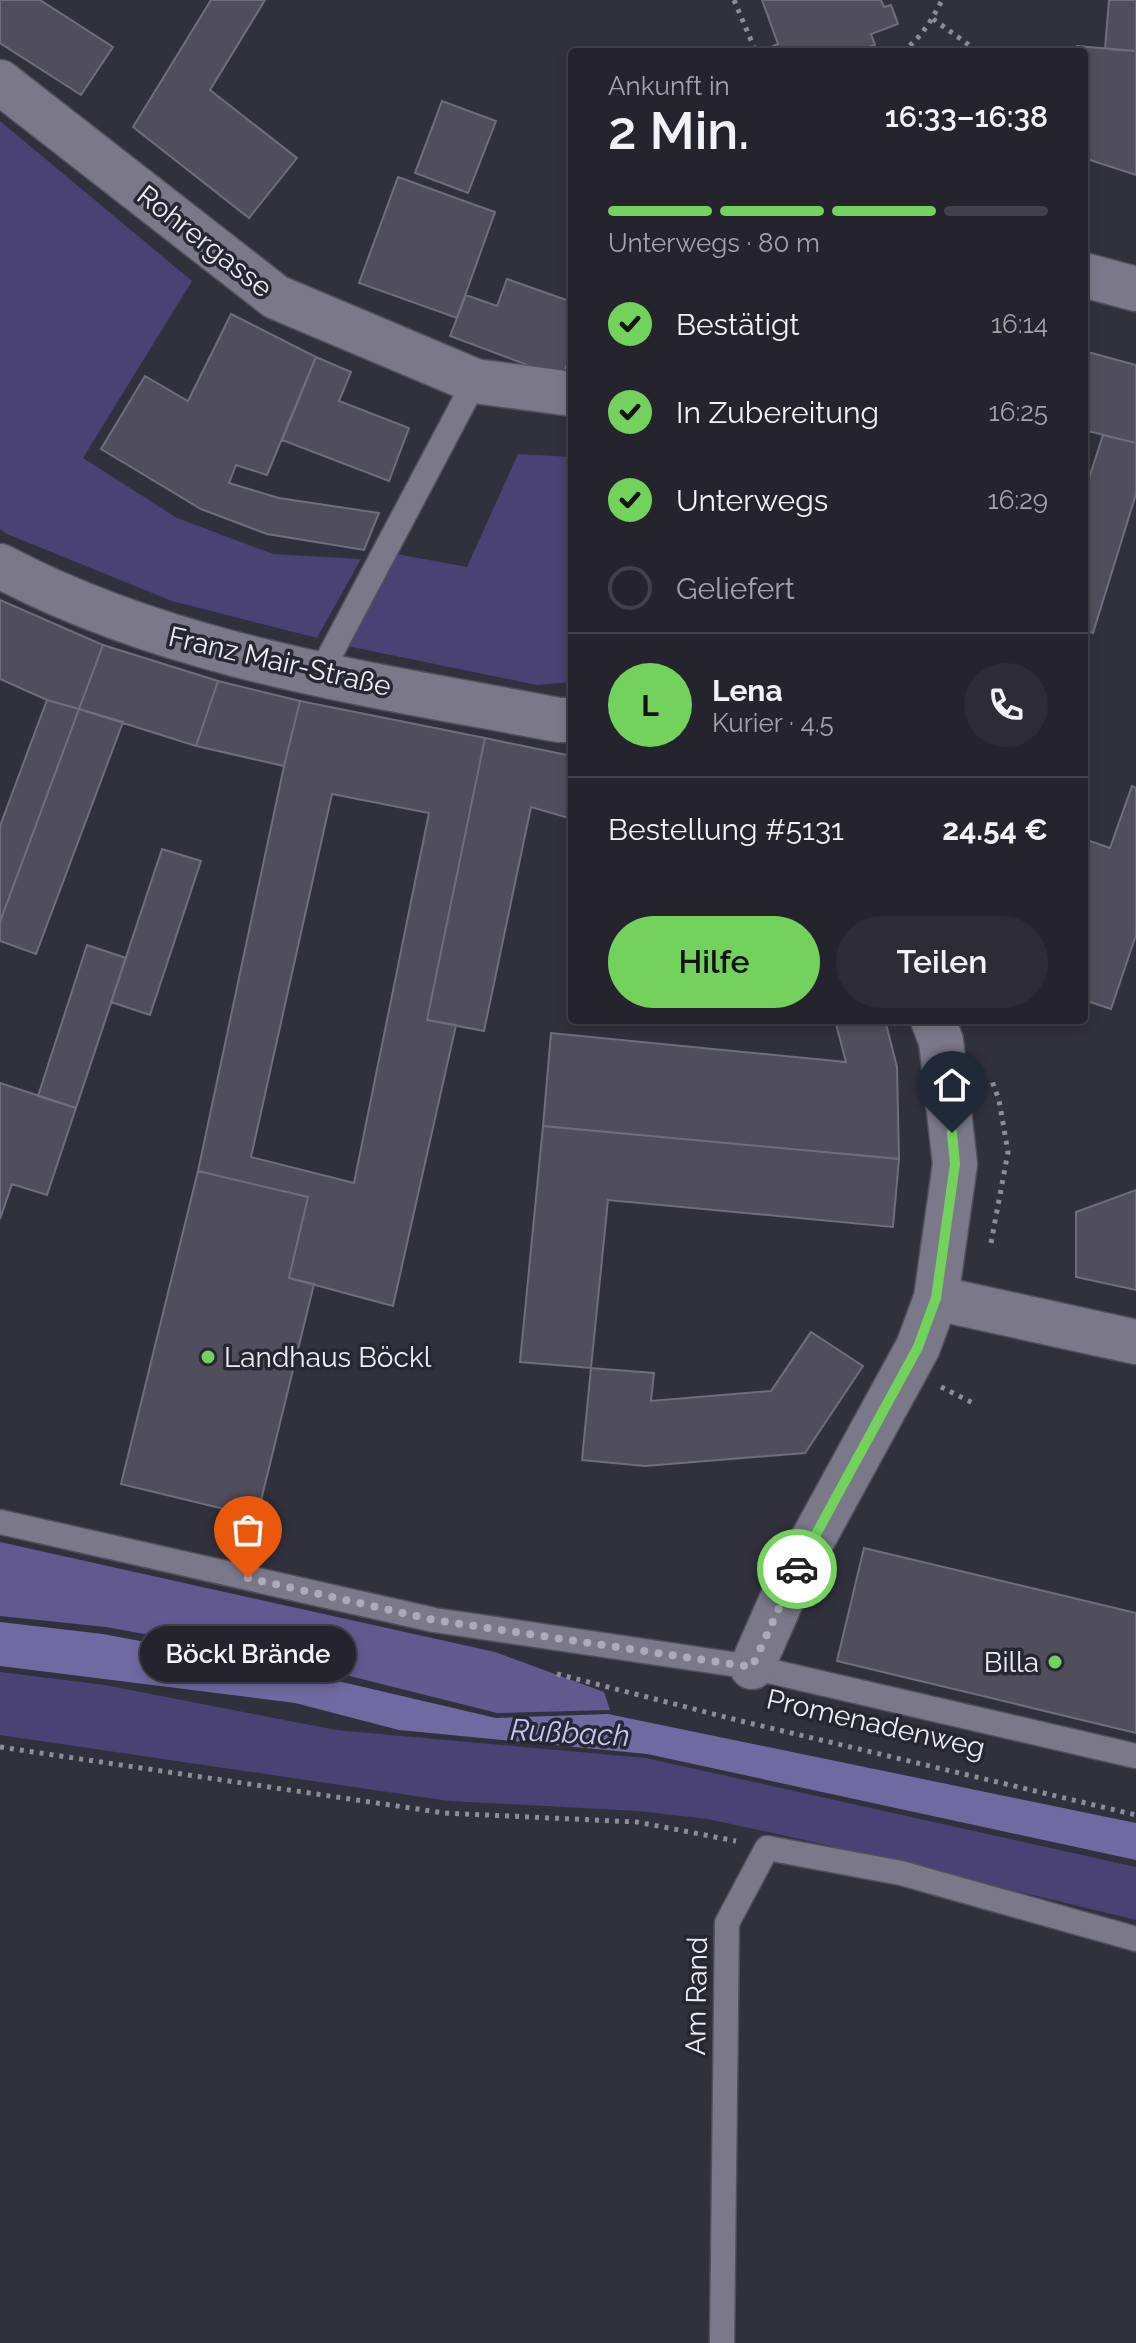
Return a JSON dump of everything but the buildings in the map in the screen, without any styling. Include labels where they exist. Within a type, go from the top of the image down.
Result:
[{"type":"street","name":"Rohrergasse","points":[[0,82],[276,297],[475,381],[568,393]]},
{"type":"street","points":[[1088,276],[1136,289]]},
{"type":"street","name":"Franz Mair-Straße","points":[[0,566],[86,607],[157,632],[320,674],[568,720]]},
{"type":"street","points":[[752,1667],[789,1583],[918,1347],[936,1298],[955,1164],[941,1041],[935,1024]]},
{"type":"street","points":[[936,1298],[1136,1342]]},
{"type":"lane","points":[[320,674],[475,381]]},
{"type":"lane","name":"Promenadenweg","points":[[0,1522],[434,1620],[752,1667],[1136,1756]]},
{"type":"lane","points":[[767,1848],[901,1873],[1136,1939]]},
{"type":"lane","name":"Am Rand","points":[[722,2343],[727,1923],[767,1848]]},
{"type":"path","points":[[734,0],[754,48]]},
{"type":"path","points":[[907,48],[933,19],[942,0]]},
{"type":"path","points":[[933,19],[969,45],[968,48]]},
{"type":"path","points":[[935,1384],[975,1404]]},
{"type":"path","name":"Promenadenweg","points":[[547,1672],[1136,1815]]},
{"type":"path","points":[[0,1747],[444,1813],[637,1822],[767,1848]]},
{"type":"shaded area","points":[[0,121],[192,281],[83,458],[177,518],[273,554],[361,559],[317,638],[172,601],[0,529]]},
{"type":"shaded area","points":[[518,454],[568,457],[568,682],[537,685],[347,646],[397,554],[467,567]]},
{"type":"shaded area","points":[[0,1542],[495,1652],[604,1692],[610,1710],[497,1713],[282,1659],[106,1627],[0,1616]]},
{"type":"shaded area","points":[[0,1672],[105,1685],[336,1730],[646,1758],[1136,1867],[1136,1920],[708,1819],[638,1811],[449,1801],[0,1735]]},
{"type":"water","name":"Rußbach","points":[[0,1622],[103,1634],[278,1667],[496,1718],[608,1714],[1136,1823],[1136,1860],[647,1754],[399,1730],[295,1703],[0,1666]]},
{"type":"way so far","points":[[248,1578],[434,1620],[752,1667],[797,1569]]},
{"type":"place","name":"Landhaus Böckl","points":[[208,1357]]},
{"type":"place","name":"Böckl Brände","points":[[248,1578]]},
{"type":"place","name":"Billa","points":[[1055,1662]]},
{"type":"route","points":[[797,1569],[918,1347],[936,1298],[955,1164],[952,1133]]}]
